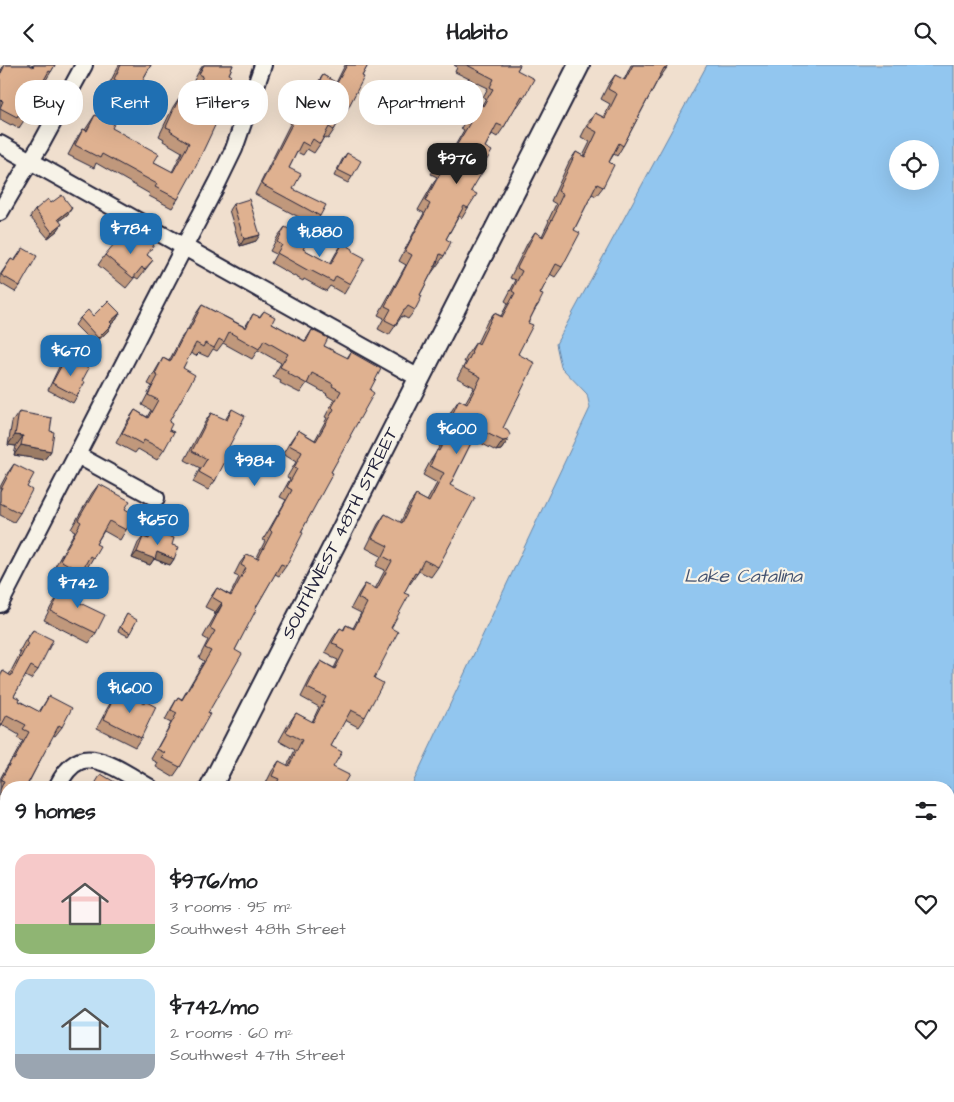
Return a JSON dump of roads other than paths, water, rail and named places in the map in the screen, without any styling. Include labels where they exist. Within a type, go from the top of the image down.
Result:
[{"type":"street","points":[[0,212],[40,147],[84,65]]},
{"type":"street","points":[[0,604],[218,182],[231,155],[263,65]]},
{"type":"street","name":"SOUTHWEST 48TH STREET","points":[[213,781],[419,378],[574,66]]},
{"type":"street","points":[[0,144],[419,378]]},
{"type":"street","points":[[77,455],[156,498]]},
{"type":"street","points":[[61,781],[68,769],[77,762],[86,759],[107,764],[138,781]]},
{"type":"water","name":"Lake Catalina","points":[[707,65],[954,65],[954,781],[414,781],[590,408],[587,394],[561,367],[556,344]]}]
